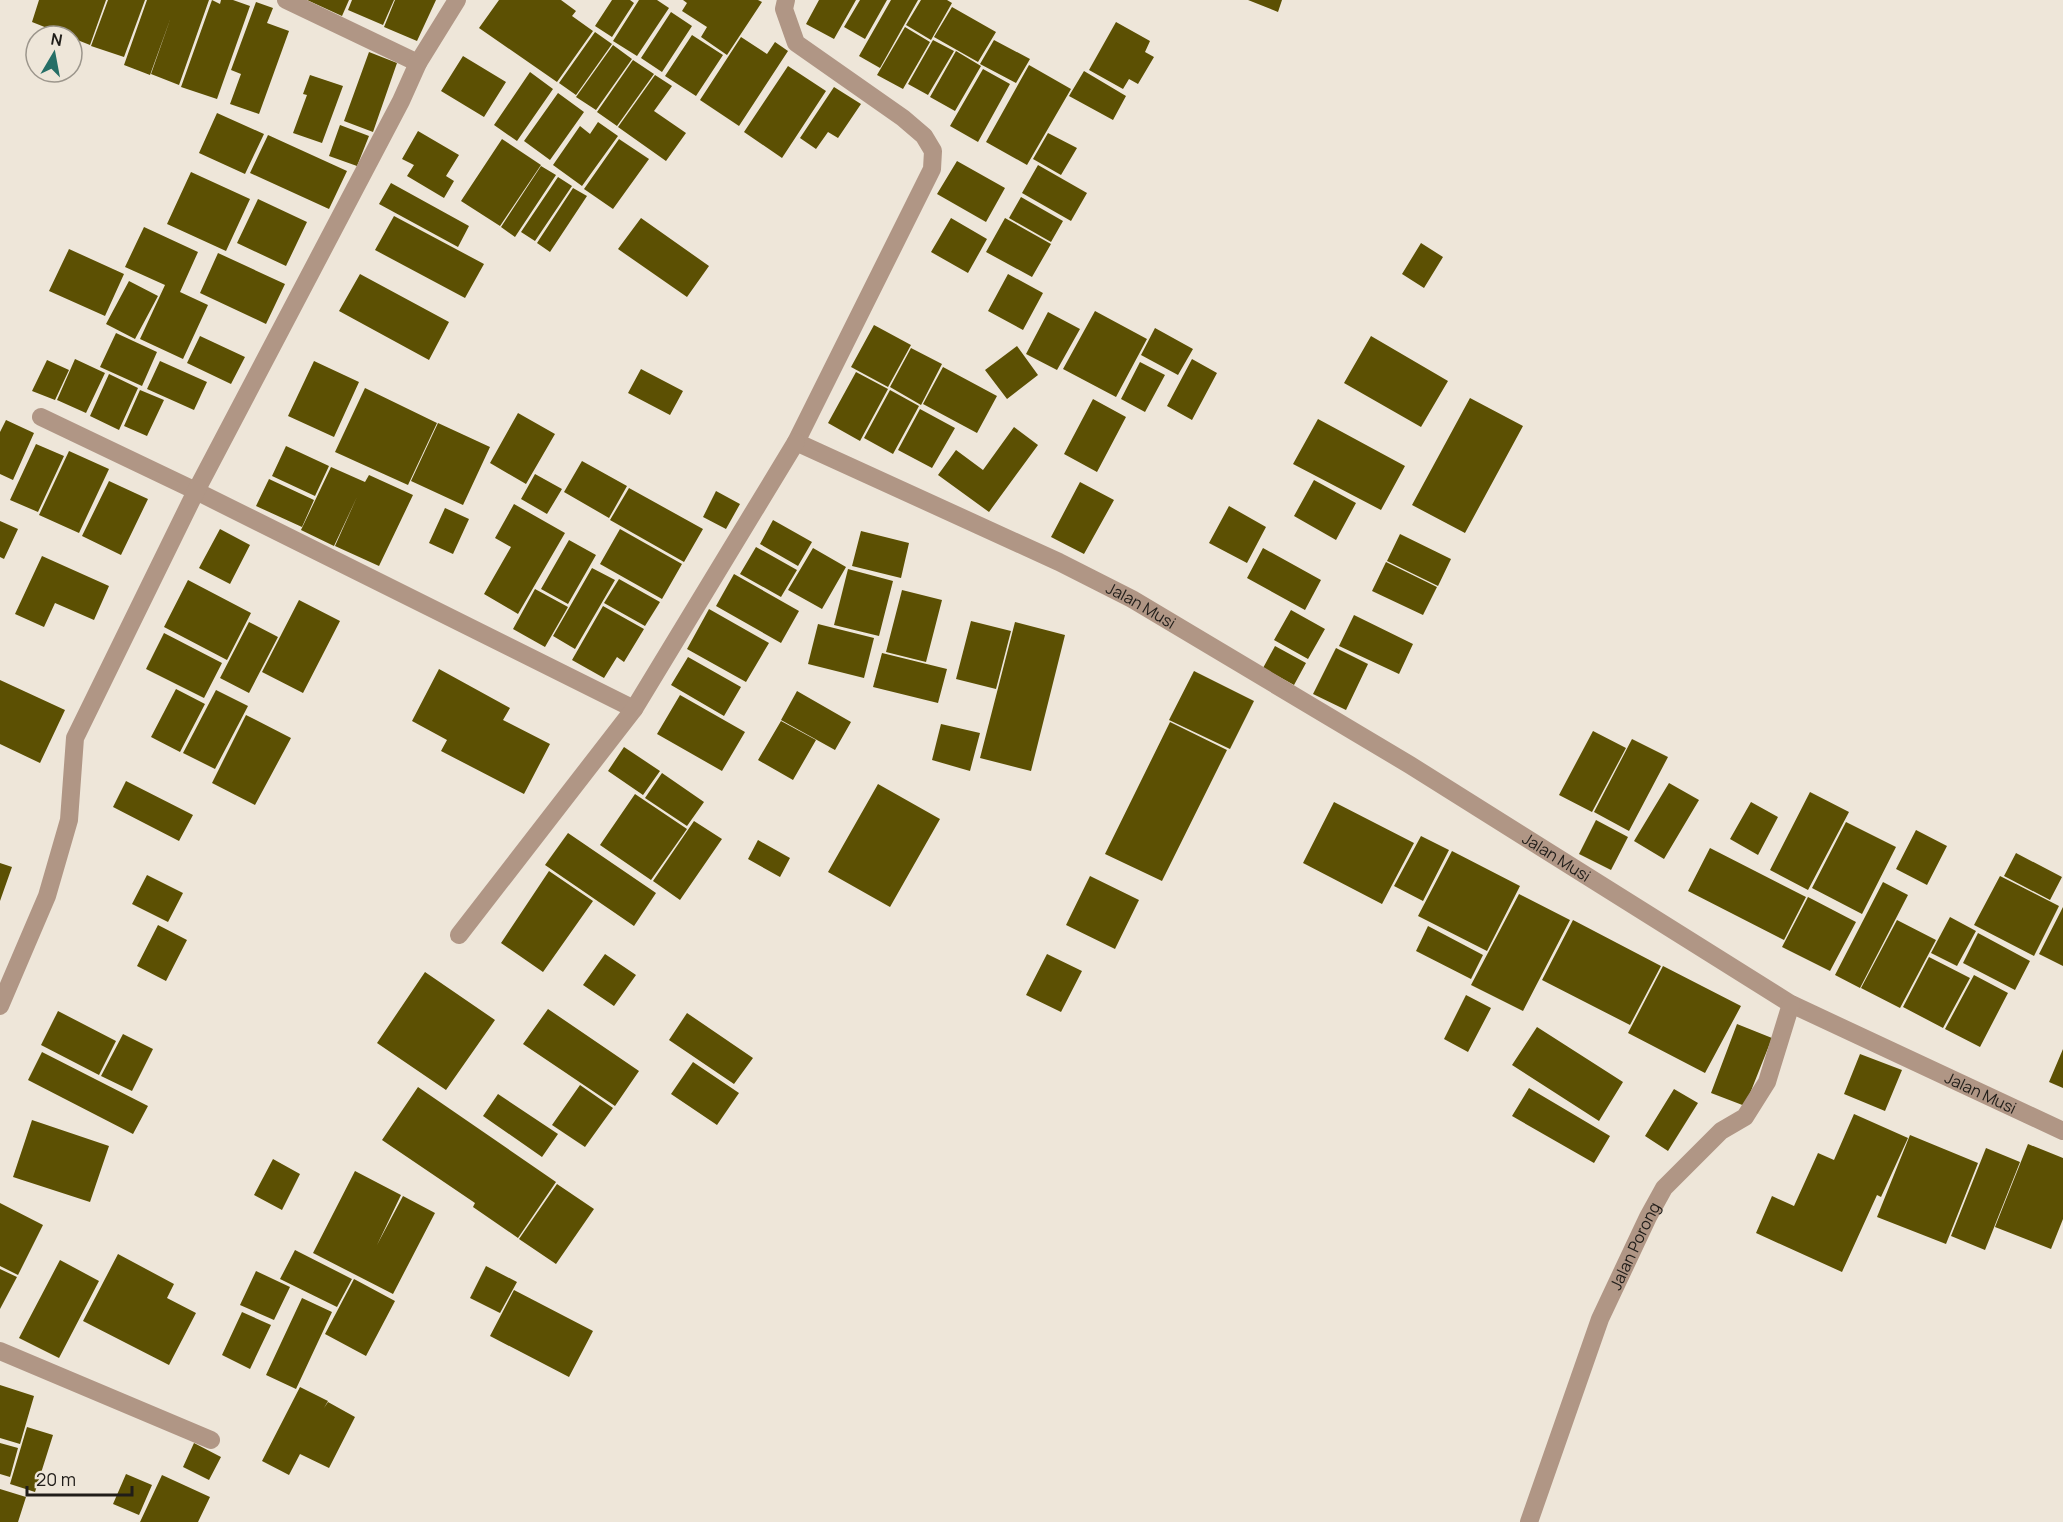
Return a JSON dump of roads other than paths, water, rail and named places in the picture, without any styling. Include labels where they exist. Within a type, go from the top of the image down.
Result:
[{"type":"street","points":[[286,0],[418,63]]},
{"type":"street","points":[[0,1006],[46,896],[69,820],[75,738],[196,491],[396,112],[418,63],[457,0]]},
{"type":"street","points":[[459,935],[634,709],[796,442],[932,169],[933,151],[924,136],[903,118],[796,44],[784,9],[786,0]]},
{"type":"street","points":[[41,417],[196,491],[634,709]]},
{"type":"street","name":"Jalan Musi","points":[[796,442],[1059,562],[1132,599],[1410,765],[1791,1004],[2063,1131]]},
{"type":"street","name":"Jalan Porong","points":[[1529,1522],[1600,1319],[1648,1217],[1664,1188],[1721,1131],[1745,1118],[1767,1082],[1791,1004]]},
{"type":"street","points":[[0,1351],[211,1440]]}]
